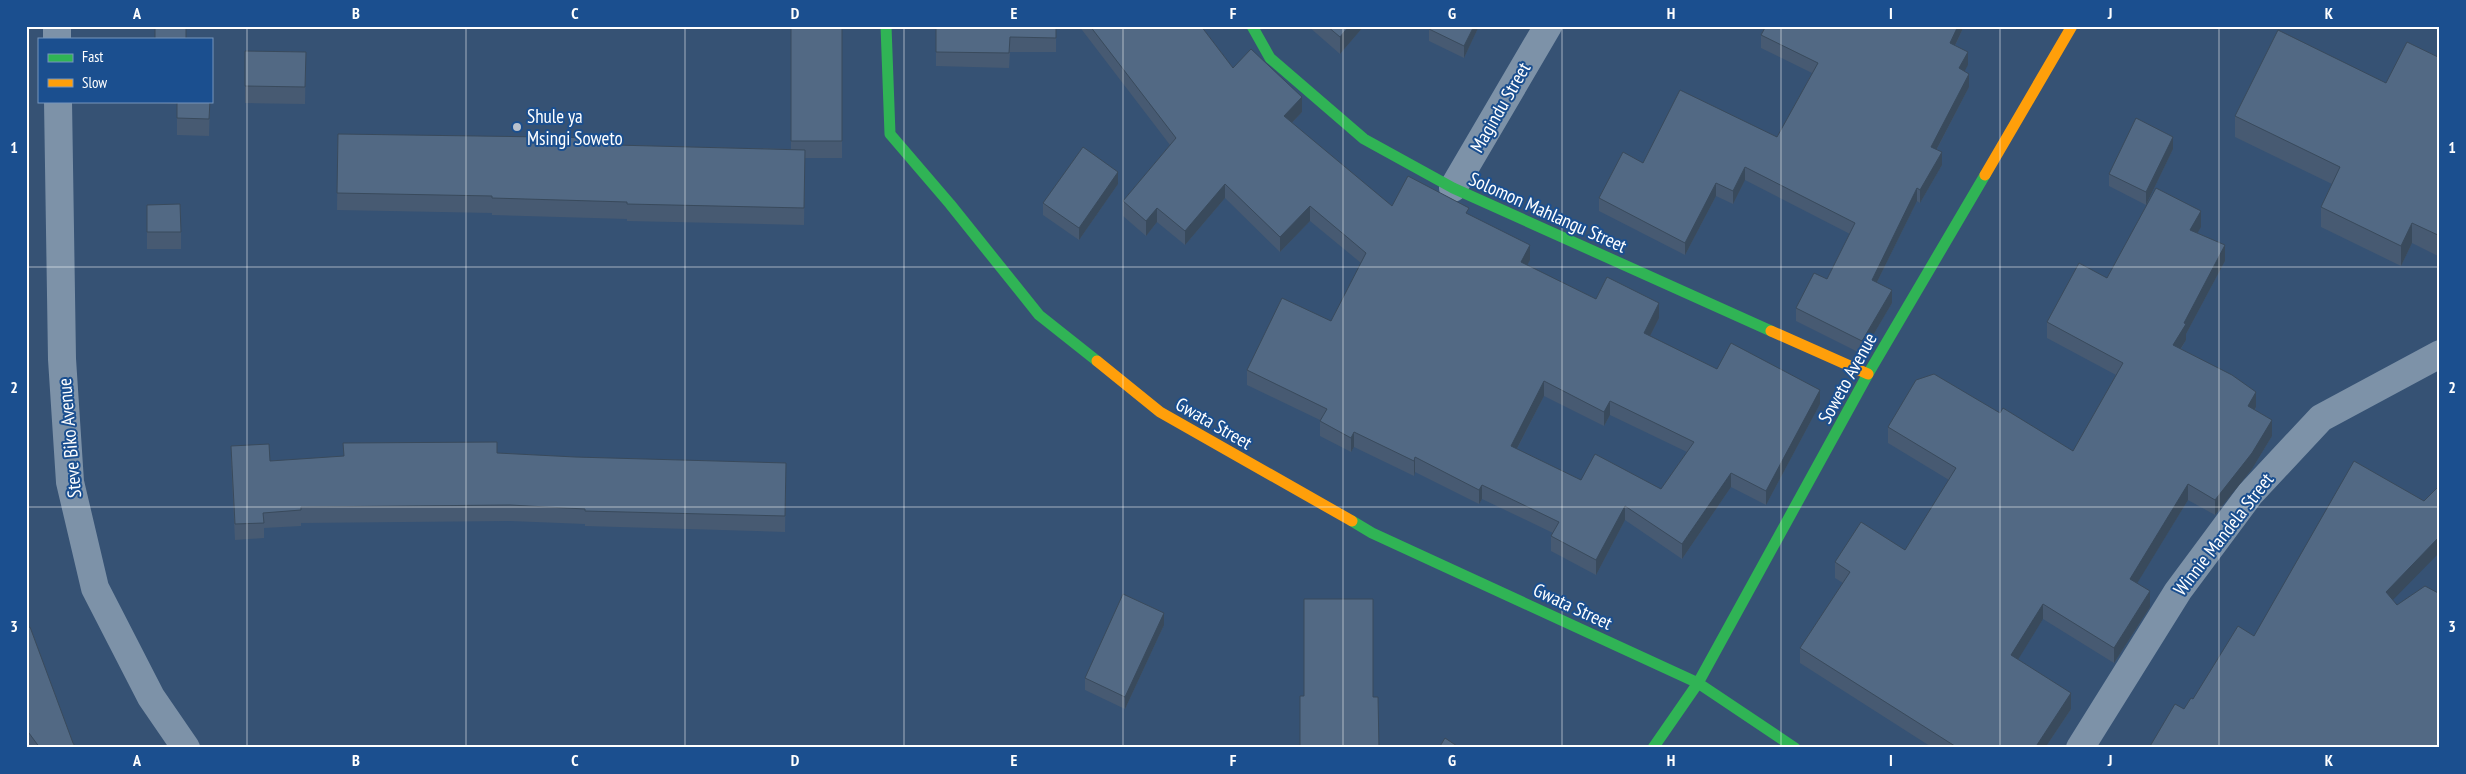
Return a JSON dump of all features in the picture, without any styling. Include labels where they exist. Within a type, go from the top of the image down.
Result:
[{"type":"street","name":"Gwata Street","points":[[886,26],[890,134],[950,204],[1039,315],[1160,412],[1363,528],[1698,683]]},
{"type":"street","name":"Solomon Mahlangu Street","points":[[1252,26],[1270,58],[1364,139],[1453,188],[1868,374]]},
{"type":"street","name":"Magindu Street","points":[[1453,188],[1548,26]]},
{"type":"street","name":"Soweto Avenue","points":[[1654,748],[1698,683],[1868,374],[2072,26]]},
{"type":"street","name":"Steve Biko Avenue","points":[[58,102],[62,359],[70,482],[96,588],[151,697],[186,748]]},
{"type":"street","name":"Winnie Mandela Street","points":[[2080,748],[2178,591],[2250,494],[2321,418],[2440,354]]},
{"type":"street","points":[[1698,683],[1794,748]]},
{"type":"building","points":[[155,26],[186,26],[186,38],[155,38]]},
{"type":"building","points":[[791,26],[842,26],[842,141],[791,141]]},
{"type":"building","points":[[936,26],[1056,26],[1056,38],[1010,37],[1009,53],[936,52]]},
{"type":"building","points":[[1090,26],[1201,26],[1233,68],[1251,49],[1302,97],[1284,116],[1392,206],[1408,176],[1469,208],[1466,213],[1530,245],[1521,262],[1596,299],[1607,277],[1659,303],[1644,333],[1717,369],[1731,343],[1820,390],[1766,491],[1731,473],[1682,544],[1625,506],[1596,560],[1551,536],[1559,522],[1482,485],[1479,490],[1415,457],[1414,461],[1354,432],[1351,438],[1320,421],[1327,409],[1247,370],[1282,298],[1331,321],[1366,253],[1310,206],[1280,237],[1225,184],[1185,231],[1157,208],[1146,221],[1123,201],[1176,138]],"holes":[[[1544,381],[1604,412],[1610,401],[1694,442],[1661,489],[1595,454],[1581,480],[1511,446]]]},
{"type":"building","points":[[1327,26],[1349,26],[1340,37]]},
{"type":"building","points":[[1430,26],[1474,26],[1464,46],[1429,29]]},
{"type":"building","points":[[1766,26],[1958,26],[1950,43],[1968,52],[1959,68],[1969,74],[1931,147],[1942,152],[1920,190],[1917,188],[1872,280],[1892,290],[1862,341],[1796,308],[1814,273],[1827,279],[1855,223],[1745,167],[1733,191],[1716,183],[1685,243],[1599,198],[1623,152],[1643,163],[1680,90],[1777,137],[1818,63],[1761,35]]},
{"type":"building","points":[[2278,30],[2386,83],[2407,42],[2440,58],[2440,236],[2412,223],[2401,246],[2321,207],[2340,167],[2235,116]]},
{"type":"building","points":[[245,51],[306,52],[305,87],[245,86]]},
{"type":"building","points":[[177,102],[210,102],[209,119],[177,118]]},
{"type":"building","points":[[2136,118],[2173,137],[2146,192],[2109,174]]},
{"type":"building","points":[[338,134],[615,138],[615,145],[805,150],[804,208],[627,204],[627,202],[492,198],[492,196],[337,193]]},
{"type":"building","points":[[1083,147],[1118,172],[1079,228],[1043,203]]},
{"type":"building","points":[[2156,188],[2201,211],[2190,230],[2225,245],[2184,323],[2186,324],[2173,345],[2232,375],[2256,392],[2248,406],[2272,420],[2252,453],[2215,500],[2188,484],[2130,579],[2150,591],[2114,648],[2043,604],[2011,655],[2071,693],[2035,748],[1958,748],[1800,648],[1850,572],[1835,562],[1861,522],[1905,550],[1956,468],[1888,427],[1916,380],[1934,374],[2000,413],[2003,408],[2073,451],[2123,363],[2047,322],[2079,263],[2107,278]]},
{"type":"building","points":[[180,204],[181,232],[147,232],[147,205]]},
{"type":"building","points":[[497,442],[497,453],[786,463],[785,516],[585,511],[585,509],[510,505],[301,507],[301,510],[263,513],[264,523],[235,524],[231,446],[269,444],[270,461],[344,456],[343,443]]},
{"type":"building","points":[[2354,461],[2424,501],[2440,485],[2440,536],[2386,592],[2397,605],[2425,586],[2440,594],[2440,748],[2149,748],[2175,704],[2184,709],[2191,698],[2193,699],[2238,626],[2254,636]]},
{"type":"building","points":[[1123,594],[1164,613],[1125,697],[1085,678]]},
{"type":"building","points":[[1304,599],[1373,599],[1373,697],[1378,697],[1379,748],[1300,748],[1300,696],[1304,696]]},
{"type":"building","points":[[30,627],[76,748],[40,748],[26,729],[26,628]]},
{"type":"building","points":[[1445,738],[1460,748],[1439,748]]},
{"type":"traffic: fast","points":[[886,26],[890,134],[950,204],[1039,315],[1097,361]]},
{"type":"traffic: fast","points":[[1252,26],[1270,58],[1364,139],[1453,188],[1771,331]]},
{"type":"traffic: fast","points":[[1653,748],[1698,683],[1868,374],[1985,175]]},
{"type":"traffic: fast","points":[[1352,521],[1372,533],[1698,683],[1795,748]]},
{"type":"traffic: slow","points":[[1985,175],[2072,26]]},
{"type":"traffic: slow","points":[[1771,331],[1868,374]]},
{"type":"traffic: slow","points":[[1097,361],[1160,412],[1352,521]]},
{"type":"place","name":"Shule ya Msingi Soweto","points":[[517,127]]}]
